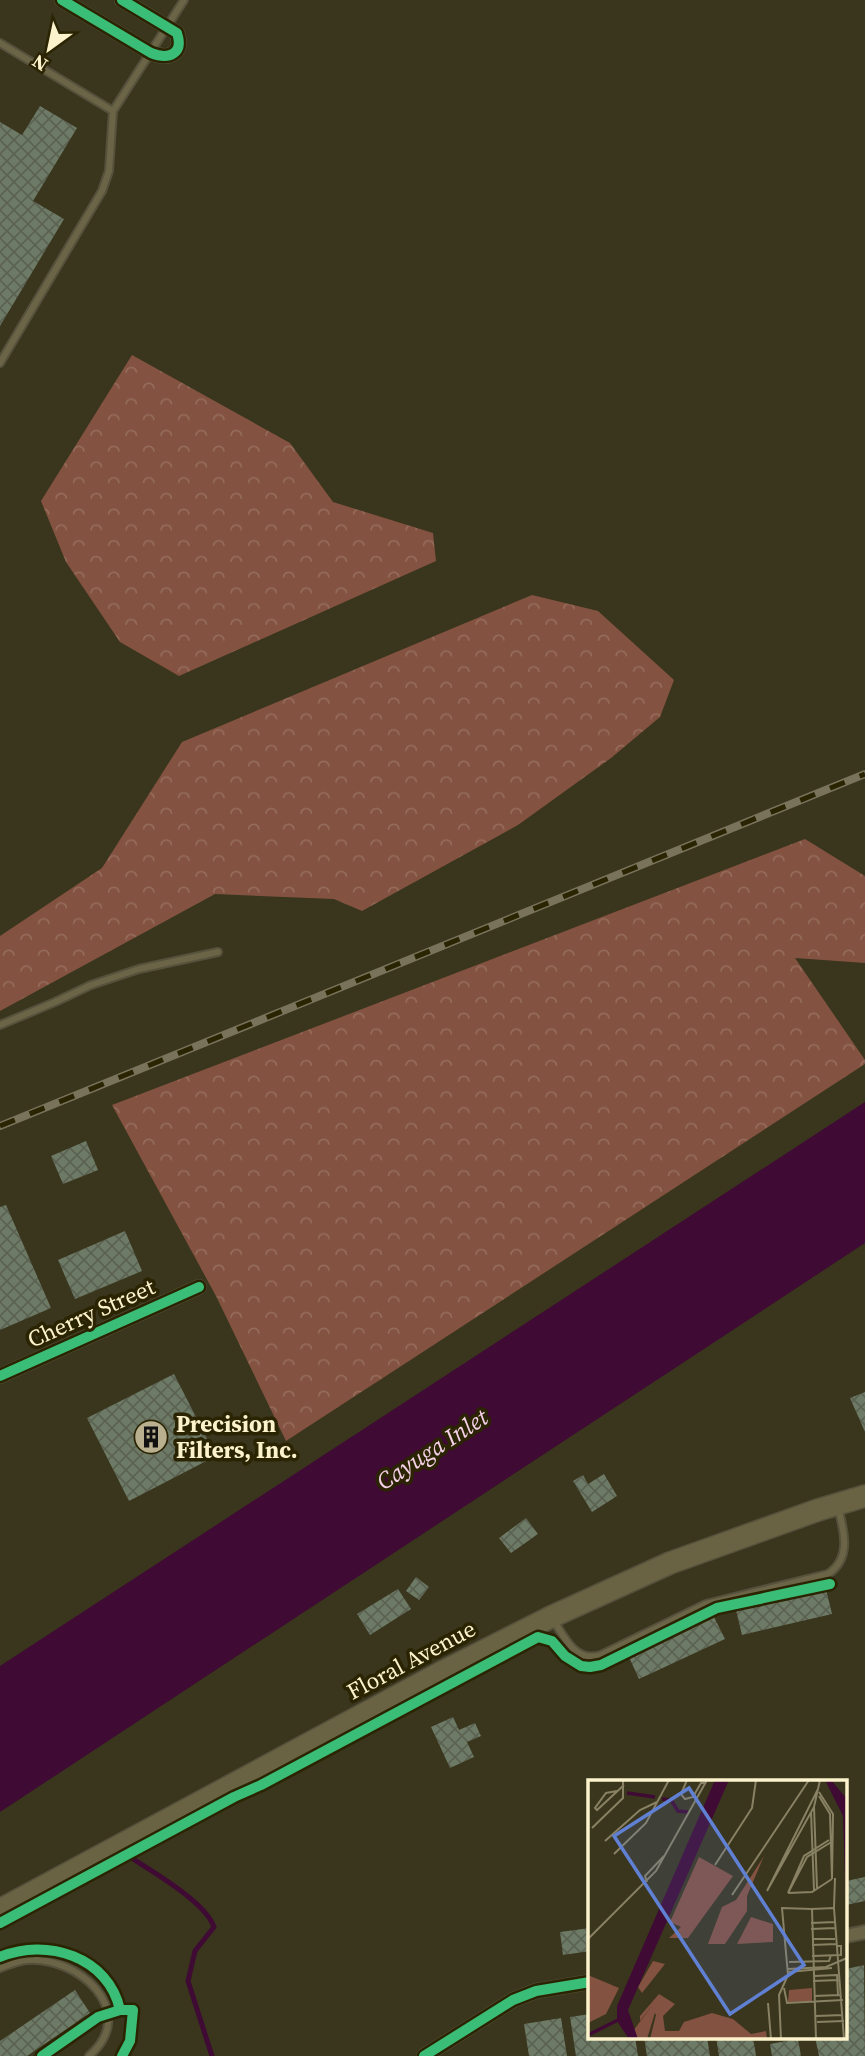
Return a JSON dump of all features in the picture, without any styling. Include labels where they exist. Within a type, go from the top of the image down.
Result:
[{"type":"main road","name":"Floral Avenue","points":[[0,1910],[429,1679],[551,1617],[670,1563],[865,1496]]},
{"type":"street","points":[[62,0],[151,52],[168,56],[178,48],[177,33],[122,0]]},
{"type":"street","name":"Cherry Street","points":[[0,1376],[199,1287]]},
{"type":"street","points":[[424,2056],[513,2000],[536,1991],[588,1982]]},
{"type":"lane","points":[[0,363],[102,191],[109,171],[113,110],[184,0]]},
{"type":"lane","points":[[0,43],[113,110]]},
{"type":"lane","points":[[0,1025],[90,985],[139,969],[218,952]]},
{"type":"lane","points":[[551,1617],[572,1648],[582,1656],[592,1658],[706,1604],[828,1574],[840,1563],[845,1543],[837,1504]]},
{"type":"lane","points":[[0,1968],[27,1960],[47,1962],[67,1968],[91,1982],[104,2001],[108,2017],[102,2039],[89,2056]]},
{"type":"green space","points":[[132,355],[290,443],[333,502],[433,533],[436,561],[179,676],[120,642],[66,562],[41,501]]},
{"type":"green space","points":[[532,595],[598,611],[674,680],[660,717],[611,758],[518,825],[362,911],[334,899],[215,894],[0,1011],[0,936],[102,868],[182,742]]},
{"type":"green space","points":[[805,839],[865,876],[865,963],[795,958],[865,1060],[865,1064],[286,1441],[216,1296],[112,1105]]},
{"type":"water","name":"Cayuga Inlet","points":[[865,1102],[865,1243],[0,1812],[0,1666]]},
{"type":"building","points":[[40,106],[77,128],[33,201],[64,219],[0,326],[0,122],[22,135]]},
{"type":"building","points":[[86,1141],[98,1170],[63,1184],[51,1156]]},
{"type":"building","points":[[6,1205],[51,1308],[0,1330],[0,1207]]},
{"type":"building","points":[[125,1231],[142,1271],[75,1299],[58,1260]]},
{"type":"building","name":"Precision Filters, Inc.","points":[[174,1374],[216,1456],[129,1501],[87,1418]]},
{"type":"building","points":[[865,1392],[865,1432],[850,1398]]},
{"type":"building","points":[[604,1474],[617,1496],[592,1512],[573,1481],[583,1475],[588,1484]]},
{"type":"building","points":[[526,1518],[538,1534],[511,1553],[499,1538]]},
{"type":"building","points":[[416,1577],[429,1587],[419,1600],[406,1591]]},
{"type":"building","points":[[398,1589],[411,1609],[370,1635],[357,1614]]},
{"type":"building","points":[[826,1589],[832,1614],[742,1635],[736,1610]]},
{"type":"building","points":[[713,1615],[725,1639],[639,1679],[628,1655]]},
{"type":"building","points":[[453,1717],[459,1730],[475,1723],[481,1736],[467,1742],[474,1757],[450,1768],[431,1727]]},
{"type":"building","points":[[865,1877],[865,1901],[848,1905],[848,1881]]},
{"type":"building","points":[[588,1928],[588,1951],[563,1955],[560,1932]]},
{"type":"building","points":[[864,1965],[865,2056],[819,2056],[815,2038],[848,2038],[848,1969]]},
{"type":"building","points":[[75,1990],[90,2013],[27,2056],[0,2056],[0,2041]]},
{"type":"building","points":[[588,2014],[588,2038],[635,2038],[638,2056],[576,2056],[570,2017]]},
{"type":"building","points":[[561,2018],[567,2056],[529,2056],[524,2024]]},
{"type":"building","points":[[644,2038],[707,2038],[710,2056],[647,2056]]},
{"type":"building","points":[[716,2038],[753,2038],[756,2056],[719,2056]]},
{"type":"building","points":[[798,2039],[801,2056],[772,2056],[770,2044]]},
{"type":"waterway","points":[[133,1859],[191,1899],[214,1927],[195,1951],[188,1981],[212,2056]]},
{"type":"railway","points":[[0,1126],[865,774]]},
{"type":"cycle path","points":[[62,0],[151,53],[164,56],[177,50],[177,33],[122,0]]},
{"type":"cycle path","points":[[0,1376],[199,1287]]},
{"type":"cycle path","points":[[0,1923],[538,1637],[552,1641],[565,1656],[581,1666],[590,1667],[601,1665],[717,1608],[830,1584]]},
{"type":"cycle path","points":[[0,1957],[37,1949],[73,1956],[89,1965],[103,1977],[114,1992],[120,2010],[133,2010],[130,2041],[122,2056]]},
{"type":"cycle path","points":[[424,2056],[513,2000],[536,1991],[588,1982]]},
{"type":"cycle path","points":[[42,2056],[98,2017],[120,2010]]},
{"type":"place","name":"Precision Filters, Inc.","points":[[151,1437]]}]
